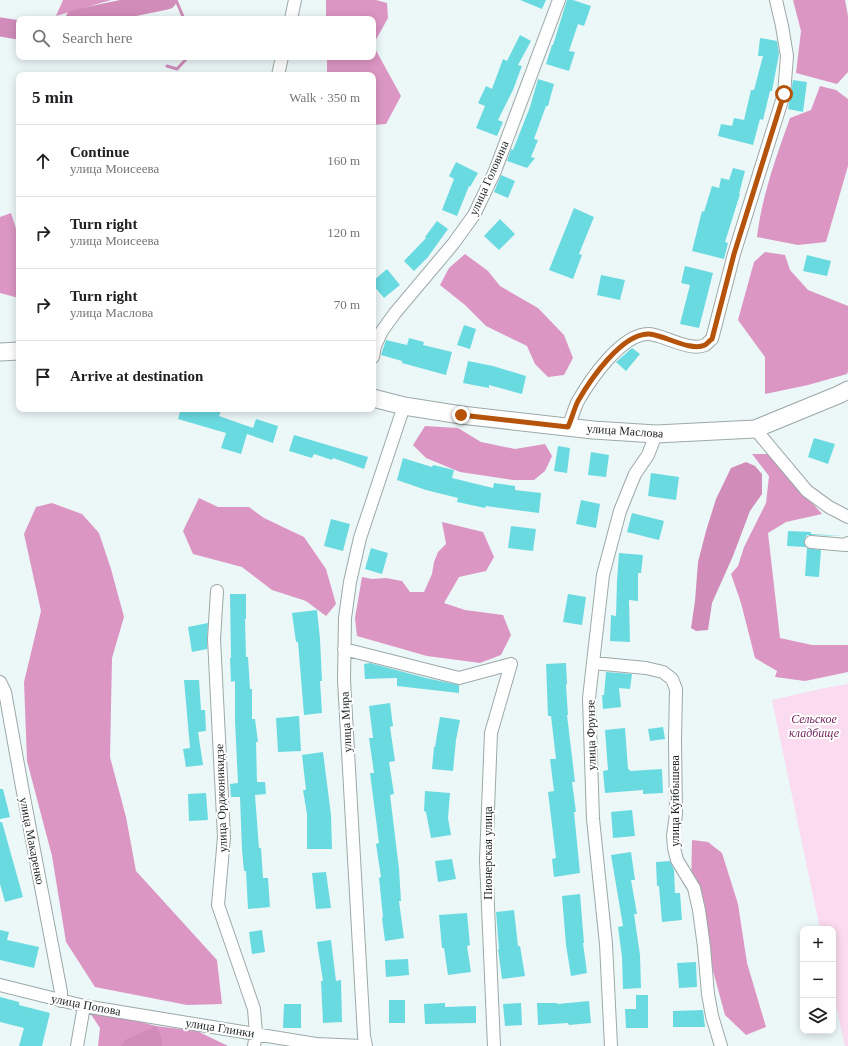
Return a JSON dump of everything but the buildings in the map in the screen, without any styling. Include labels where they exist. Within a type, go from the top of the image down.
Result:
[{"type":"main road","points":[[0,352],[16,351]]},
{"type":"main road","name":"улица Маслова","points":[[376,399],[404,406],[461,415],[568,427],[656,434],[755,429],[848,390]]},
{"type":"street","points":[[292,16],[295,0]]},
{"type":"street","name":"улица Головина","points":[[376,344],[382,331],[395,313],[454,244],[474,215],[495,171],[559,0]]},
{"type":"street","points":[[568,427],[578,402],[597,372],[624,344],[635,337],[649,334],[695,346],[705,345],[712,339],[734,254],[784,94],[787,56],[776,0]]},
{"type":"street","points":[[279,72],[281,60]]},
{"type":"street","name":"улица Мира","points":[[366,1046],[364,1036],[344,688],[345,618],[350,582],[360,538],[404,406]]},
{"type":"street","points":[[755,429],[807,491],[829,507],[848,517]]},
{"type":"street","name":"улица Фрунзе","points":[[611,1046],[606,944],[593,819],[589,698],[602,575],[620,511],[635,474],[648,455],[656,434]]},
{"type":"street","points":[[811,542],[846,545],[848,543]]},
{"type":"street","name":"улица Орджоникидзе","points":[[217,591],[214,639],[224,837],[218,905],[254,1009],[256,1034],[254,1046]]},
{"type":"street","name":"Пионерская улица","points":[[344,649],[459,678],[511,664],[491,732],[486,860],[494,1046]]},
{"type":"street","name":"улица Куйбышева","points":[[593,663],[646,668],[663,672],[672,679],[676,689],[676,814],[673,836],[674,848],[678,860],[694,888],[699,910],[704,947],[708,994],[722,1046]]},
{"type":"street","name":"улица Макаренко","points":[[0,682],[5,692],[61,992],[61,1001]]},
{"type":"street","name":"улица Попова","points":[[0,985],[84,1006],[172,1020]]},
{"type":"street","points":[[77,1046],[84,1006]]},
{"type":"street","name":"улица Глинки","points":[[172,1020],[316,1044],[362,1046]]},
{"type":"green space","name":"Сельское кладбище","points":[[848,684],[848,1046],[845,1046],[836,1005],[836,926],[819,926],[772,700]]},
{"type":"shaded area","points":[[63,0],[111,0],[56,16]]},
{"type":"shaded area","points":[[326,0],[376,0],[387,3],[388,18],[376,40],[376,16],[326,16]]},
{"type":"shaded area","points":[[793,0],[845,0],[848,16],[848,72],[837,84],[796,73],[801,31]]},
{"type":"shaded area","points":[[376,50],[401,96],[386,124],[376,125],[376,72],[327,72],[327,60],[376,60]]},
{"type":"shaded area","points":[[820,86],[836,90],[848,99],[848,166],[826,242],[798,245],[757,237],[766,192],[790,118],[811,110]]},
{"type":"shaded area","points":[[11,213],[16,229],[16,297],[0,293],[0,217]]},
{"type":"shaded area","points":[[765,252],[785,255],[790,270],[808,290],[848,306],[847,374],[808,385],[765,394],[765,357],[738,320],[754,262]]},
{"type":"shaded area","points":[[465,254],[488,271],[500,286],[538,308],[564,335],[573,358],[564,375],[548,377],[535,364],[527,346],[486,326],[465,305],[440,285],[449,268]]},
{"type":"shaded area","points":[[425,426],[458,428],[481,442],[515,449],[545,444],[552,456],[545,471],[534,480],[513,480],[460,472],[426,458],[413,445]]},
{"type":"shaded area","points":[[752,454],[769,454],[822,514],[786,522],[768,533],[780,638],[812,645],[848,645],[848,672],[805,681],[775,677],[777,671],[755,658],[741,603],[731,574],[738,566],[744,547],[766,503],[769,476]]},
{"type":"shaded area","points":[[746,462],[755,466],[762,474],[762,494],[750,511],[733,556],[712,603],[708,630],[696,631],[691,628],[698,562],[706,531],[716,499],[731,468]]},
{"type":"shaded area","points":[[199,498],[218,507],[249,507],[264,518],[304,537],[326,569],[336,604],[326,616],[306,601],[272,590],[242,567],[193,554],[183,531]]},
{"type":"shaded area","points":[[52,503],[82,514],[99,533],[111,569],[124,617],[112,658],[110,757],[126,817],[136,871],[217,960],[222,1004],[187,1005],[95,987],[66,942],[52,856],[27,761],[24,682],[41,611],[24,534],[36,507]]},
{"type":"shaded area","points":[[442,522],[483,532],[494,557],[486,571],[459,577],[444,603],[465,610],[503,615],[511,635],[501,655],[480,663],[427,656],[357,636],[355,618],[362,577],[372,579],[386,578],[402,581],[410,592],[424,592],[432,574],[434,562],[438,552],[446,544]]},
{"type":"shaded area","points":[[692,840],[708,842],[722,853],[738,904],[747,963],[766,1027],[746,1035],[725,1015],[691,890]]},
{"type":"shaded area","points":[[86,1007],[156,1026],[197,1031],[228,1046],[98,1046],[100,1028]]},
{"type":"shaded area","points":[[156,1026],[162,1039],[162,1046],[121,1046],[125,1040]]},
{"type":"waterway","points":[[90,16],[167,0]]},
{"type":"waterway","points":[[176,0],[183,16]]},
{"type":"waterway","points":[[0,27],[16,30]]},
{"type":"waterway","points":[[167,66],[177,69],[185,60]]},
{"type":"route","points":[[461,415],[568,427],[578,402],[597,372],[624,344],[635,337],[649,334],[695,346],[705,345],[712,339],[734,254],[784,94]]}]
